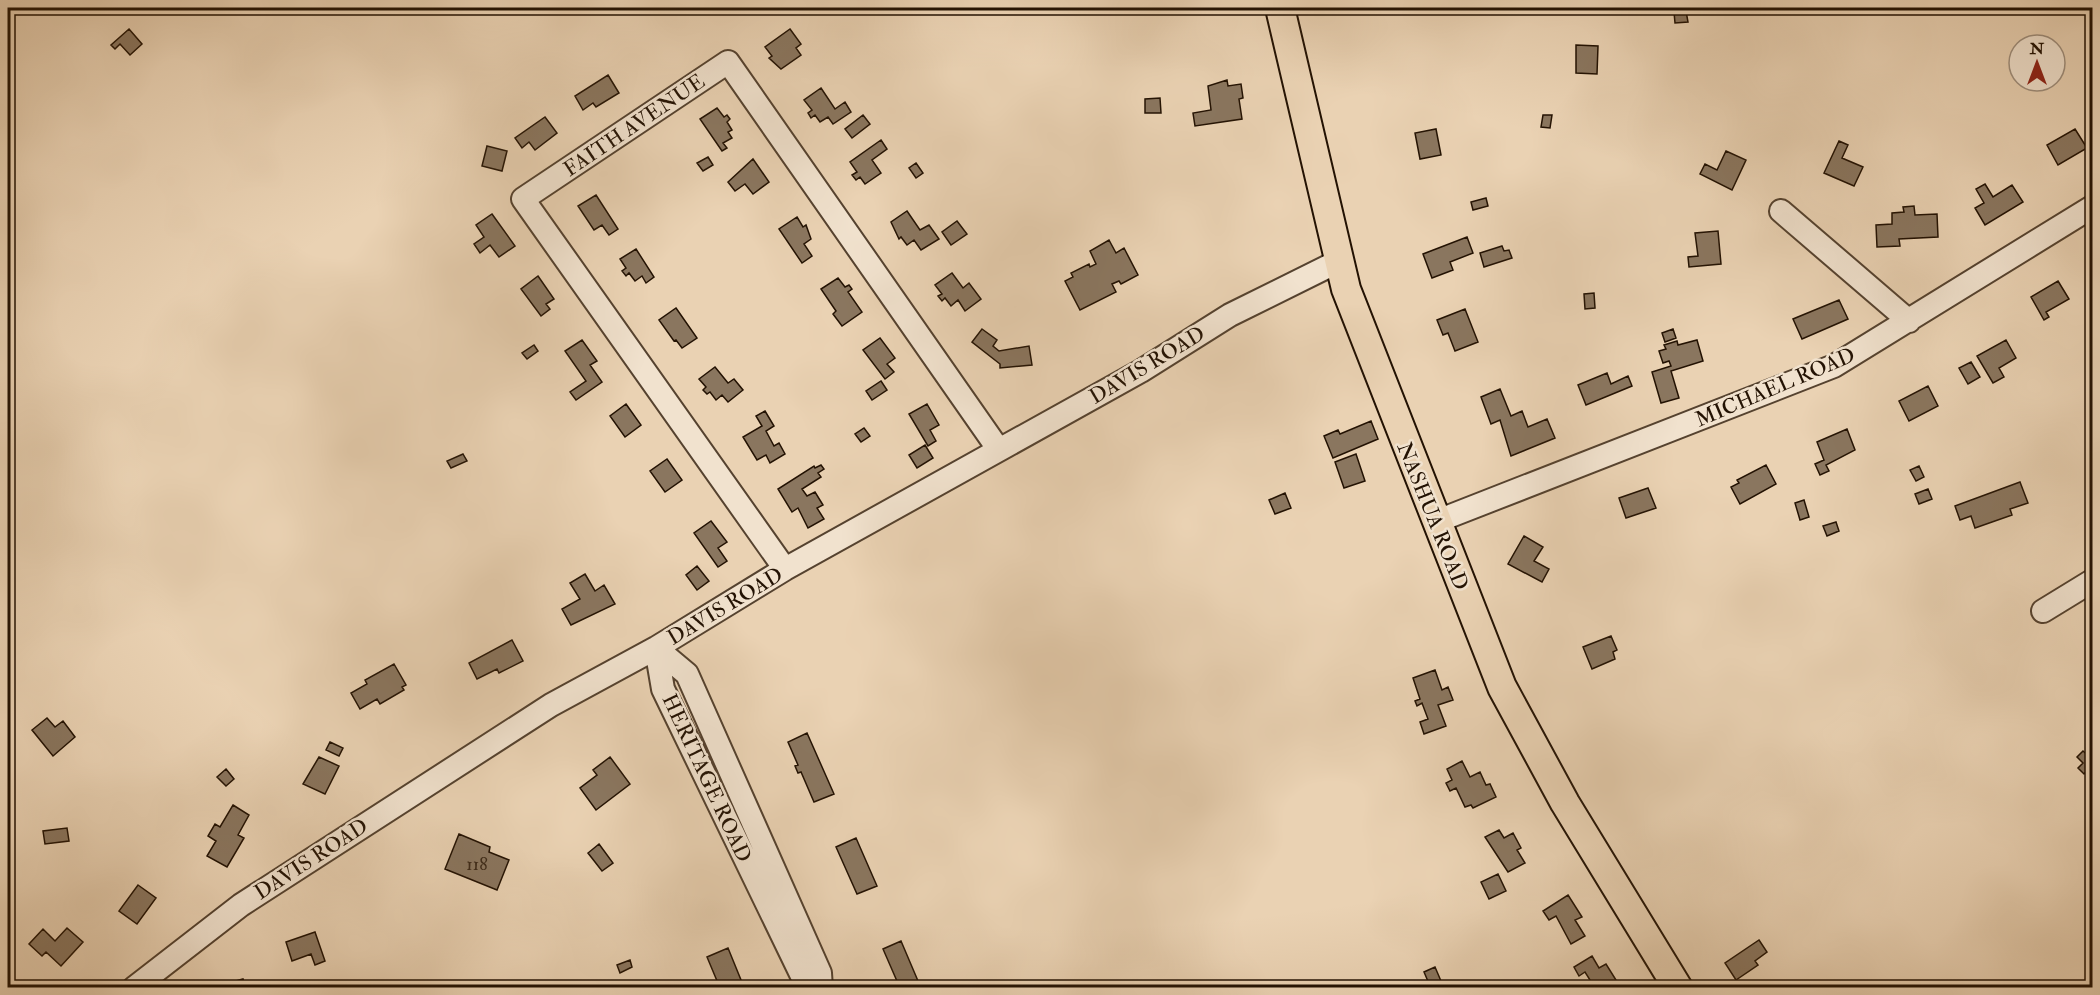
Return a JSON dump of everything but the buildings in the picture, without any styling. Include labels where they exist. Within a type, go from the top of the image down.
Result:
[{"type":"main road","name":"NASHUA ROAD","points":[[1280,8],[1346,289],[1435,522],[1502,687],[1565,803],[1678,987]]},
{"type":"street","name":"FAITH AVENUE","points":[[785,569],[523,199],[728,62],[999,450]]},
{"type":"street","name":"MICHAEL ROAD","points":[[1435,522],[1816,375],[1851,357],[2092,207]]},
{"type":"street","points":[[1781,211],[1909,321]]},
{"type":"street","name":"DAVIS ROAD","points":[[134,987],[241,905],[551,705],[656,648],[785,569],[1141,371],[1230,315],[1339,261]]},
{"type":"street","points":[[2043,611],[2092,581]]},
{"type":"street","name":"HERITAGE ROAD","points":[[656,648],[687,674],[749,815],[803,978],[811,987]]},
{"type":"street","name":"HERITAGE ROAD","points":[[656,648],[663,689],[729,824],[820,973],[821,987]]},
{"type":"street","points":[[729,824],[749,815]]}]
